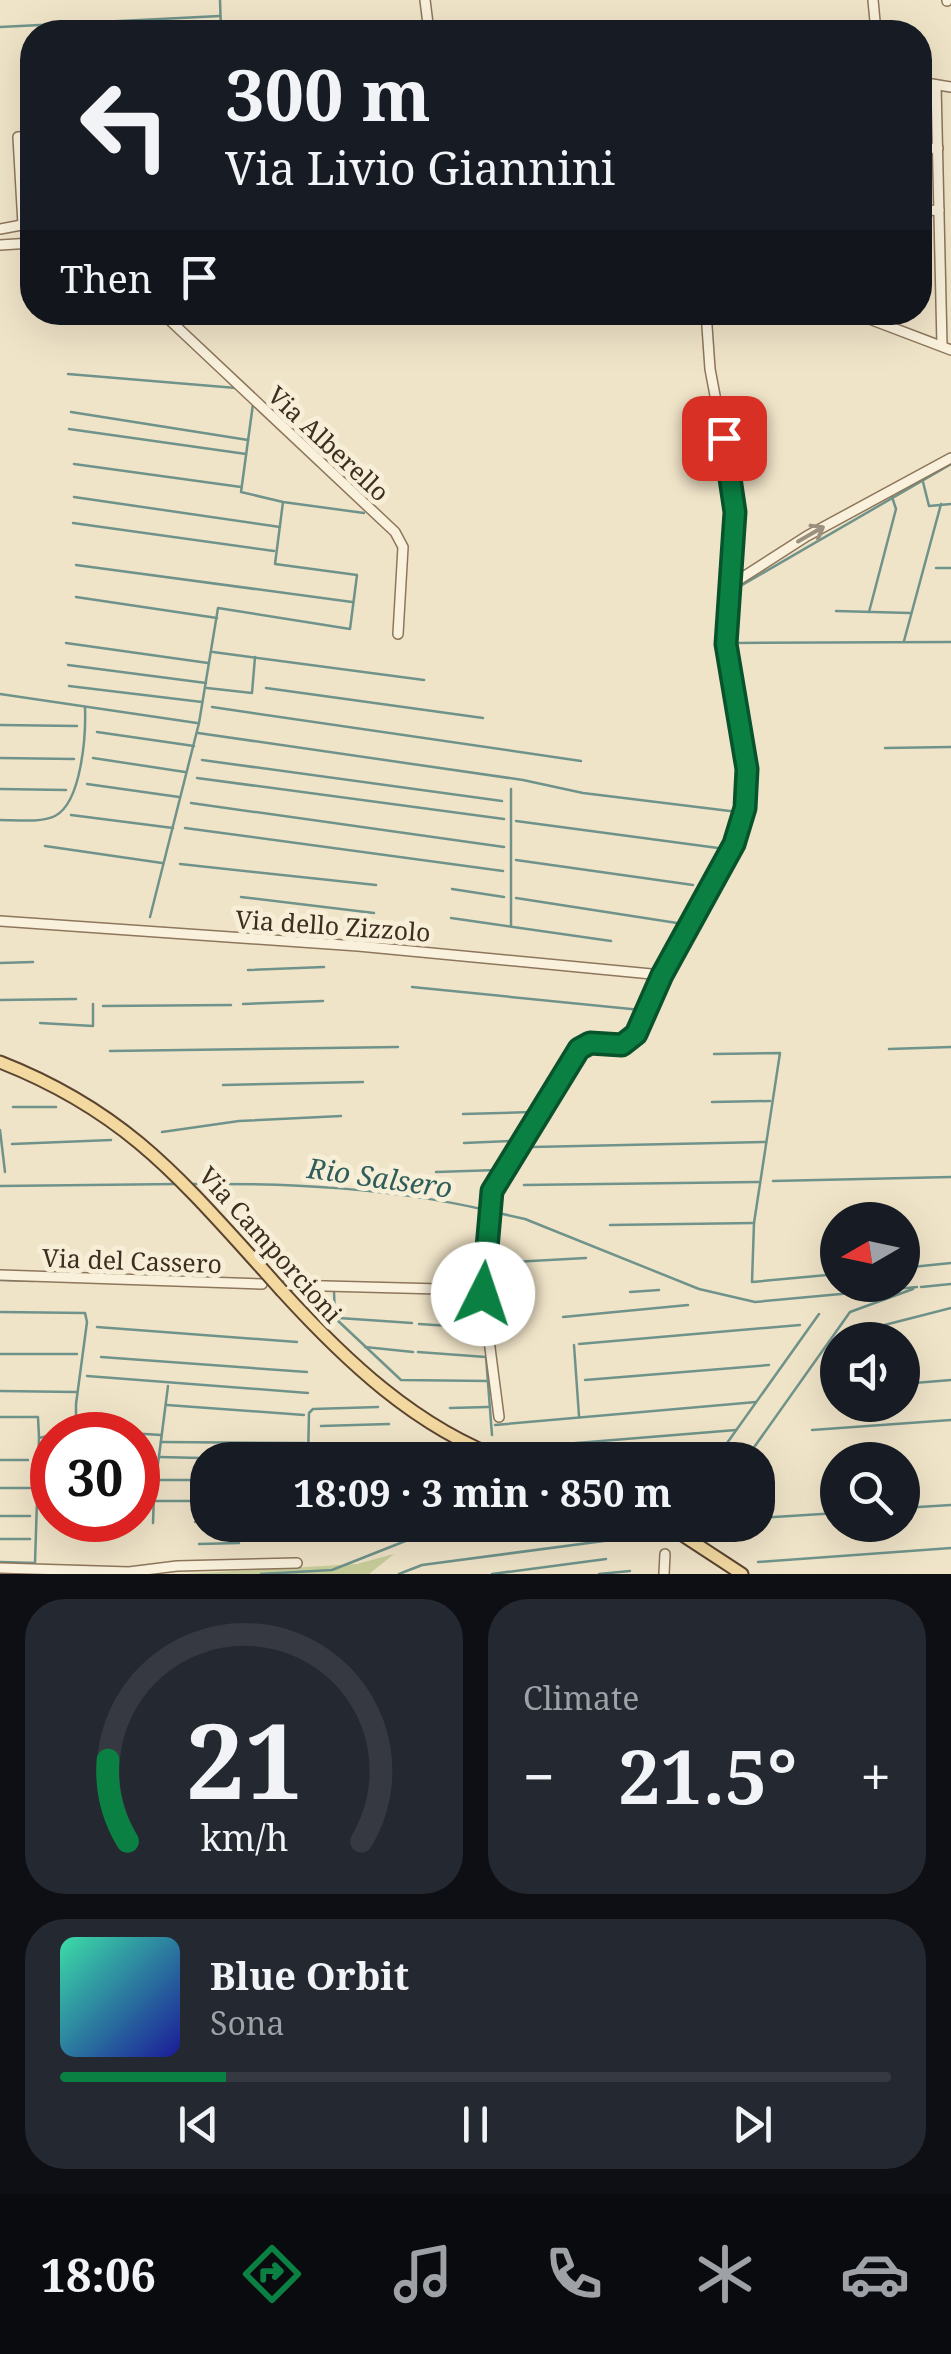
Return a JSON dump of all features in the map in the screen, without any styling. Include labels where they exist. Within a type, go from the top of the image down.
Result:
[{"type":"main road","name":"Via Camporcioni","points":[[0,1062],[32,1074],[96,1108],[170,1168],[264,1278],[284,1288],[342,1354],[406,1406],[469,1442]]},
{"type":"main road","points":[[695,1542],[742,1574]]},
{"type":"street","points":[[932,84],[951,87]]},
{"type":"street","points":[[885,325],[946,348],[936,85]]},
{"type":"street","points":[[20,137],[20,172]]},
{"type":"street","points":[[932,148],[938,148]]},
{"type":"street","points":[[932,210],[940,210]]},
{"type":"street","points":[[12,244],[6,236],[20,227]]},
{"type":"street","points":[[0,244],[20,244]]},
{"type":"street","name":"Via Alberello","points":[[175,325],[395,532],[403,547],[398,634]]},
{"type":"street","points":[[499,1417],[483,1294],[492,1191],[579,1049],[590,1043],[622,1045],[636,1034],[662,975],[734,844],[745,808],[745,750],[726,644],[734,496],[710,369],[707,325]]},
{"type":"street","points":[[729,586],[807,536],[951,458]]},
{"type":"street","name":"Via dello Zizzolo","points":[[0,920],[358,946],[662,975]]},
{"type":"street","name":"Via del Cassero","points":[[0,1275],[264,1278]]},
{"type":"street","points":[[284,1288],[440,1289],[483,1294]]},
{"type":"street","points":[[664,1574],[665,1554]]},
{"type":"street","points":[[0,1568],[129,1572],[177,1566],[297,1563]]},
{"type":"green space","points":[[394,1554],[369,1574],[185,1574],[357,1564]]},
{"type":"waterway","points":[[220,0],[221,20]]},
{"type":"waterway","points":[[140,20],[220,16]]},
{"type":"waterway","points":[[0,27],[20,26]]},
{"type":"waterway","points":[[68,374],[236,388]]},
{"type":"waterway","points":[[253,404],[241,492],[364,513]]},
{"type":"waterway","points":[[71,412],[248,440]]},
{"type":"waterway","points":[[69,429],[246,454]]},
{"type":"waterway","points":[[74,464],[241,487]]},
{"type":"waterway","points":[[673,968],[736,858],[752,810],[754,761],[733,637],[737,588],[951,464]]},
{"type":"waterway","points":[[923,482],[929,506],[951,504]]},
{"type":"waterway","points":[[74,497],[280,527]]},
{"type":"waterway","points":[[869,612],[896,509],[892,497]]},
{"type":"waterway","points":[[150,917],[199,723],[218,608],[350,629],[357,575],[275,564],[283,502]]},
{"type":"waterway","points":[[904,641],[941,504]]},
{"type":"waterway","points":[[73,523],[274,551]]},
{"type":"waterway","points":[[76,565],[352,602]]},
{"type":"waterway","points":[[936,568],[951,568]]},
{"type":"waterway","points":[[76,597],[217,618]]},
{"type":"waterway","points":[[836,611],[910,613]]},
{"type":"waterway","points":[[734,643],[951,642]]},
{"type":"waterway","points":[[66,643],[208,663]]},
{"type":"waterway","points":[[213,652],[424,680]]},
{"type":"waterway","points":[[207,688],[252,693],[255,657]]},
{"type":"waterway","points":[[68,665],[206,683]]},
{"type":"waterway","points":[[69,686],[202,702]]},
{"type":"waterway","points":[[266,688],[483,718]]},
{"type":"waterway","points":[[0,694],[197,723]]},
{"type":"waterway","points":[[0,820],[43,820],[64,808],[77,782],[85,707]]},
{"type":"waterway","points":[[212,707],[581,761]]},
{"type":"waterway","points":[[0,725],[77,726]]},
{"type":"waterway","points":[[97,732],[194,746]]},
{"type":"waterway","points":[[198,733],[523,780],[583,793],[738,812]]},
{"type":"waterway","points":[[885,748],[951,747]]},
{"type":"waterway","points":[[0,758],[74,759]]},
{"type":"waterway","points":[[93,758],[185,772]]},
{"type":"waterway","points":[[202,760],[502,801]]},
{"type":"waterway","points":[[197,778],[504,819]]},
{"type":"waterway","points":[[87,784],[179,797]]},
{"type":"waterway","points":[[0,789],[66,790]]},
{"type":"waterway","points":[[511,789],[511,925]]},
{"type":"waterway","points":[[191,803],[504,847]]},
{"type":"waterway","points":[[71,815],[173,828]]},
{"type":"waterway","points":[[516,821],[718,848]]},
{"type":"waterway","points":[[185,828],[503,871]]},
{"type":"waterway","points":[[45,846],[162,863]]},
{"type":"waterway","points":[[516,860],[693,885]]},
{"type":"waterway","points":[[180,864],[376,885]]},
{"type":"waterway","points":[[452,889],[504,897]]},
{"type":"waterway","points":[[241,897],[374,913]]},
{"type":"waterway","points":[[516,898],[677,923]]},
{"type":"waterway","points":[[451,918],[611,941]]},
{"type":"waterway","points":[[0,963],[33,962]]},
{"type":"waterway","points":[[248,970],[324,967]]},
{"type":"waterway","points":[[412,987],[641,1010]]},
{"type":"waterway","points":[[0,1000],[76,999]]},
{"type":"waterway","points":[[243,1004],[323,1001]]},
{"type":"waterway","points":[[40,1023],[93,1026],[93,1004]]},
{"type":"waterway","points":[[103,1006],[231,1005]]},
{"type":"waterway","points":[[110,1051],[398,1047]]},
{"type":"waterway","points":[[889,1049],[951,1047]]},
{"type":"waterway","points":[[714,1054],[780,1053],[754,1223],[752,1282],[820,1276]]},
{"type":"waterway","points":[[223,1085],[363,1082]]},
{"type":"waterway","points":[[712,1102],[770,1101]]},
{"type":"waterway","points":[[13,1107],[56,1107]]},
{"type":"waterway","points":[[463,1114],[532,1112]]},
{"type":"waterway","points":[[162,1132],[239,1121],[341,1116]]},
{"type":"waterway","points":[[0,1130],[5,1172]]},
{"type":"waterway","points":[[12,1144],[111,1140]]},
{"type":"waterway","points":[[464,1143],[513,1141]]},
{"type":"waterway","points":[[532,1147],[766,1142]]},
{"type":"waterway","points":[[436,1172],[497,1170]]},
{"type":"waterway","points":[[773,1181],[951,1177]]},
{"type":"waterway","points":[[524,1185],[758,1182]]},
{"type":"waterway","name":"Rio Salsero","points":[[0,1186],[178,1184]]},
{"type":"waterway","name":"Rio Salsero","points":[[191,1184],[340,1188],[486,1210]]},
{"type":"waterway","name":"Rio Salsero","points":[[494,1212],[525,1219],[699,1289],[755,1302],[820,1296]]},
{"type":"waterway","points":[[610,1225],[754,1223]]},
{"type":"waterway","points":[[492,1263],[586,1258]]},
{"type":"waterway","points":[[920,1266],[951,1263]]},
{"type":"waterway","points":[[0,1280],[33,1281]]},
{"type":"waterway","points":[[921,1287],[951,1284]]},
{"type":"waterway","points":[[630,1292],[659,1290]]},
{"type":"waterway","points":[[334,1291],[335,1318],[401,1380],[488,1381]]},
{"type":"waterway","points":[[758,1442],[850,1312],[877,1302]]},
{"type":"waterway","points":[[563,1317],[688,1305]]},
{"type":"waterway","points":[[896,1322],[951,1308]]},
{"type":"waterway","points":[[0,1312],[85,1313],[76,1412]]},
{"type":"waterway","points":[[728,1442],[819,1314]]},
{"type":"waterway","points":[[339,1318],[412,1323]]},
{"type":"waterway","points":[[419,1324],[481,1328]]},
{"type":"waterway","points":[[579,1344],[800,1325]]},
{"type":"waterway","points":[[97,1327],[297,1342]]},
{"type":"waterway","points":[[574,1345],[579,1416]]},
{"type":"waterway","points":[[365,1347],[413,1352]]},
{"type":"waterway","points":[[418,1352],[486,1357],[492,1435]]},
{"type":"waterway","points":[[0,1354],[77,1354]]},
{"type":"waterway","points":[[101,1357],[307,1372]]},
{"type":"waterway","points":[[585,1380],[769,1365]]},
{"type":"waterway","points":[[87,1376],[308,1393]]},
{"type":"waterway","points":[[920,1383],[951,1380]]},
{"type":"waterway","points":[[160,1448],[168,1386]]},
{"type":"waterway","points":[[0,1391],[76,1392]]},
{"type":"waterway","points":[[495,1425],[756,1402]]},
{"type":"waterway","points":[[167,1405],[304,1415]]},
{"type":"waterway","points":[[308,1442],[309,1413],[313,1409],[378,1407]]},
{"type":"waterway","points":[[450,1408],[488,1407]]},
{"type":"waterway","points":[[0,1417],[30,1417]]},
{"type":"waterway","points":[[812,1430],[951,1420]]},
{"type":"waterway","points":[[321,1426],[389,1424]]},
{"type":"waterway","points":[[589,1442],[736,1430]]},
{"type":"waterway","points":[[161,1442],[190,1442]]},
{"type":"waterway","points":[[160,1457],[190,1458]]},
{"type":"waterway","points":[[0,1460],[28,1460]]},
{"type":"waterway","points":[[160,1480],[190,1480]]},
{"type":"waterway","points":[[0,1488],[30,1488]]},
{"type":"waterway","points":[[160,1501],[190,1501]]},
{"type":"waterway","points":[[920,1507],[951,1505]]},
{"type":"waterway","points":[[775,1517],[820,1514]]},
{"type":"waterway","points":[[0,1516],[30,1516]]},
{"type":"waterway","points":[[0,1539],[30,1539]]},
{"type":"waterway","points":[[0,1562],[35,1563],[36,1542]]},
{"type":"waterway","points":[[261,1574],[332,1570],[403,1542]]},
{"type":"waterway","points":[[399,1574],[422,1565],[596,1542]]},
{"type":"waterway","points":[[199,1544],[239,1543]]},
{"type":"waterway","points":[[758,1562],[951,1548]]},
{"type":"waterway","points":[[492,1574],[606,1559]]},
{"type":"waterway","points":[[599,1574],[630,1571]]},
{"type":"route","points":[[483,1294],[492,1191],[579,1049],[596,1042],[622,1045],[636,1034],[662,975],[740,828],[747,769],[726,644],[735,512],[724,438]]}]
